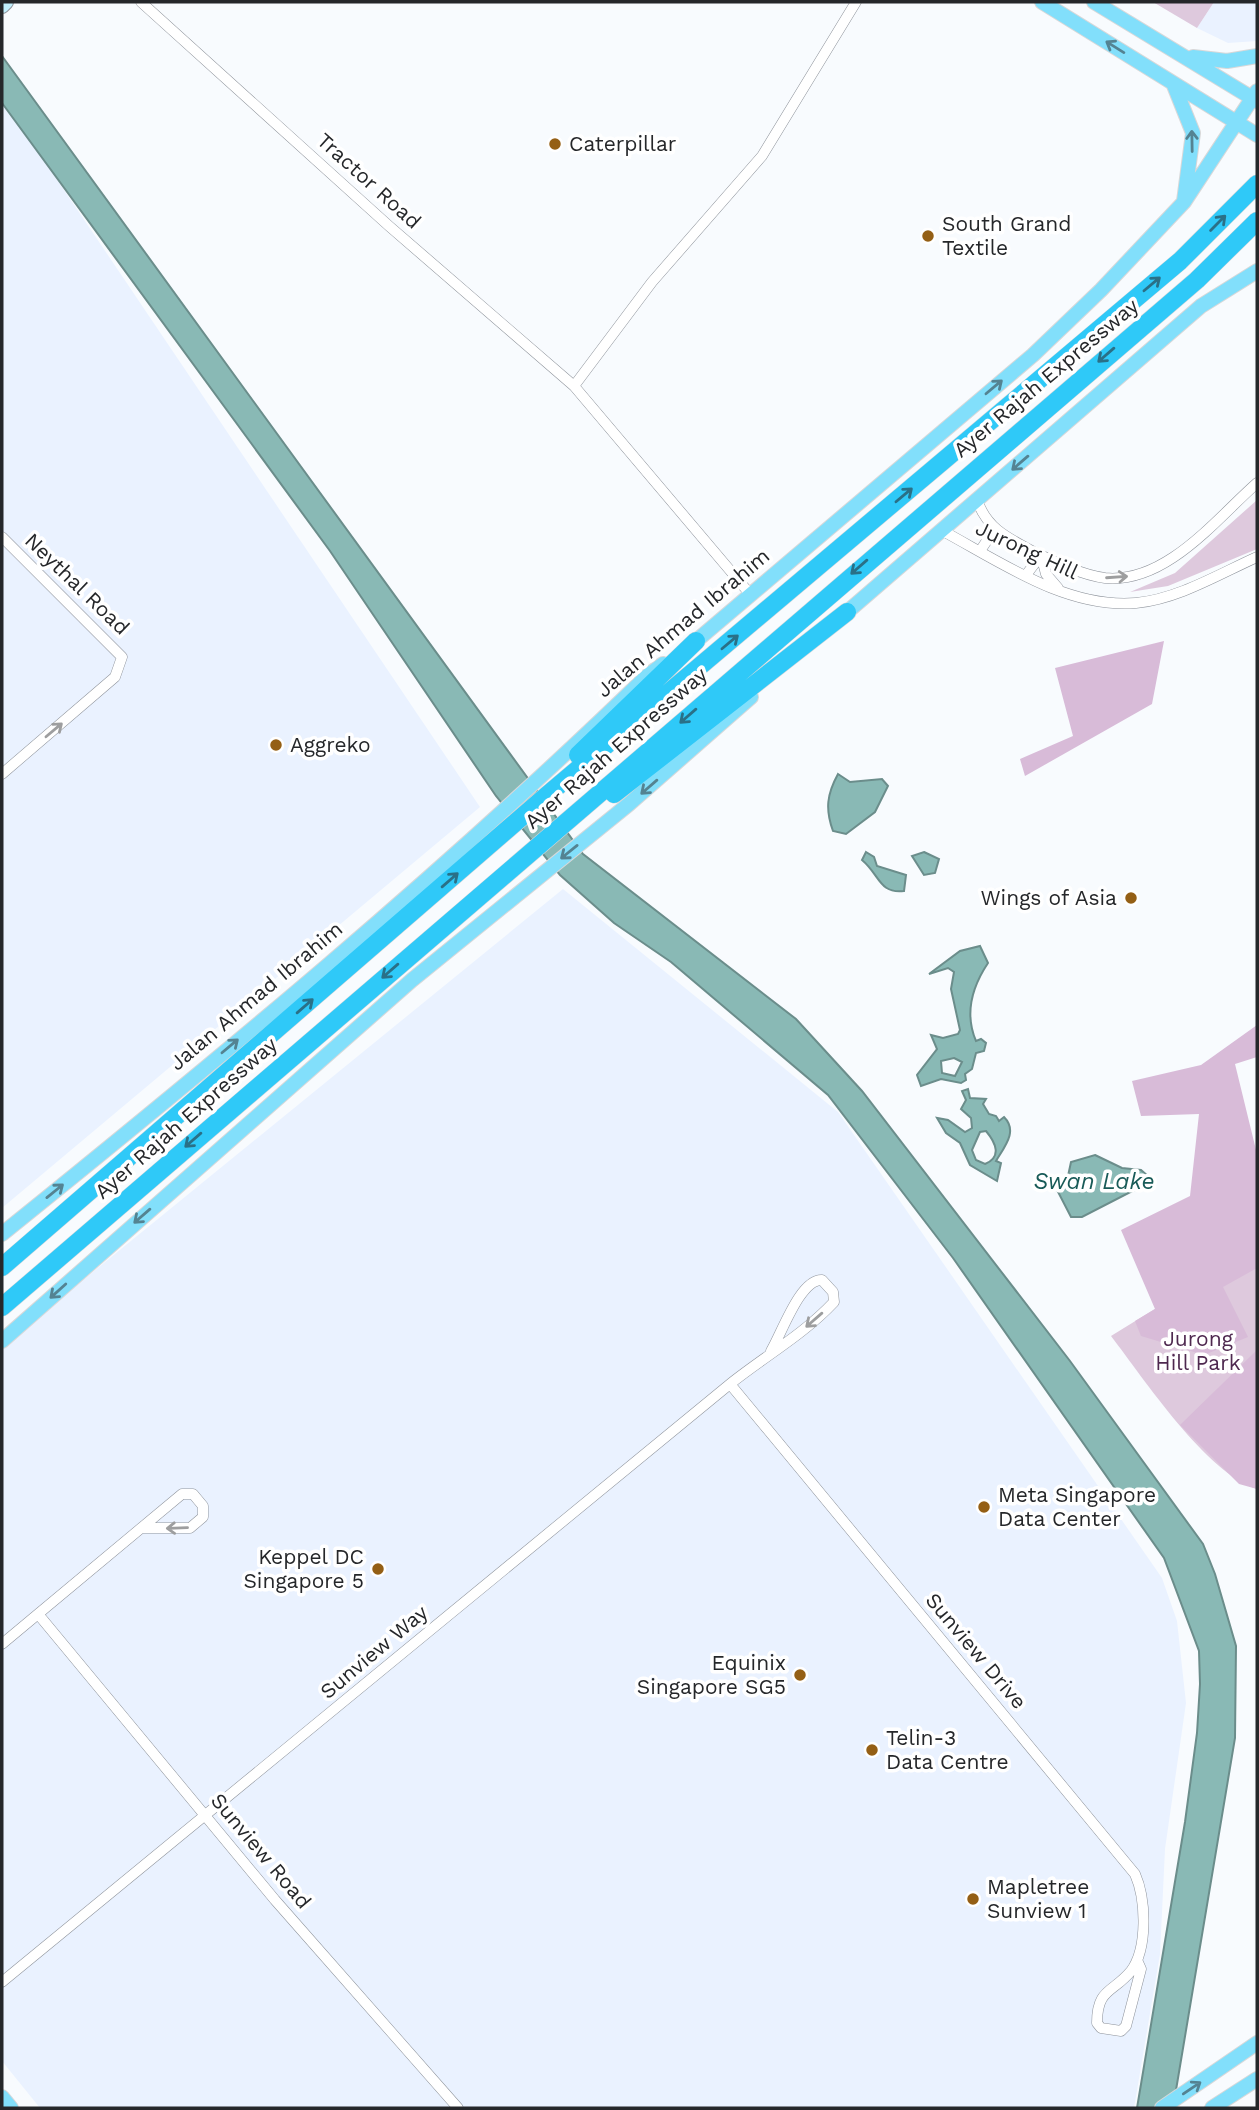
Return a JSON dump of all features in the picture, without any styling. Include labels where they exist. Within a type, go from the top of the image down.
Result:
[{"type":"highway","name":"Ayer Rajah Expressway","points":[[2,1267],[546,796],[1180,261],[1257,184]]},
{"type":"highway","name":"Ayer Rajah Expressway","points":[[2,1307],[1197,281],[1257,221]]},
{"type":"highway","points":[[577,813],[617,793],[847,612]]},
{"type":"highway","points":[[546,796],[556,777],[696,641]]},
{"type":"highway","points":[[2,1251],[86,1194]]},
{"type":"highway","points":[[2,1323],[25,1300],[34,1280]]},
{"type":"main road","points":[[2,6],[6,2]]},
{"type":"main road","points":[[1042,2],[1257,135]]},
{"type":"main road","points":[[1094,2],[1256,96]]},
{"type":"main road","points":[[1188,56],[1227,61],[1257,57]]},
{"type":"main road","points":[[1173,83],[1193,133],[1184,202]]},
{"type":"main road","name":"Jalan Ahmad Ibrahim","points":[[2,1234],[119,1139],[483,830],[647,676],[696,641],[1033,355],[1184,202],[1256,96]]},
{"type":"main road","points":[[2,1341],[334,1048],[458,941],[629,804],[1201,306],[1257,271]]},
{"type":"main road","points":[[1162,2108],[1257,2043]]},
{"type":"main road","points":[[1212,2108],[1257,2079]]},
{"type":"main road","points":[[2,2097],[11,2108]]},
{"type":"street","name":"Tractor Road","points":[[141,2],[389,226],[574,386],[750,594]]},
{"type":"street","points":[[574,386],[652,282],[762,156],[856,2]]},
{"type":"street","points":[[977,500],[982,515],[993,530],[1041,555],[1106,578],[1128,576],[1153,569],[1174,556],[1257,484]]},
{"type":"street","name":"Jurong Hill","points":[[941,530],[1026,576],[1058,589],[1098,600],[1137,603],[1176,593],[1257,557]]},
{"type":"street","points":[[980,551],[993,530]]},
{"type":"street","name":"Neythal Road","points":[[2,537],[122,657],[115,677],[2,774]]},
{"type":"street","points":[[1026,576],[1041,555]]},
{"type":"street","points":[[1041,555],[1046,574],[1058,589]]},
{"type":"street","name":"Sunview Way","points":[[2,1982],[730,1384],[771,1351],[783,1347],[834,1302],[834,1294],[822,1280],[813,1282],[800,1292],[771,1351]]},
{"type":"street","name":"Sunview Drive","points":[[730,1384],[1135,1874],[1145,1905],[1137,1960],[1124,1978],[1103,1993],[1097,2010],[1097,2023],[1101,2028],[1121,2031],[1126,2026],[1142,1969],[1137,1960]]},
{"type":"street","points":[[2,1644],[183,1493],[193,1494],[203,1506],[203,1517],[190,1528],[142,1528]]},
{"type":"street","name":"Sunview Road","points":[[38,1614],[275,1900],[458,2108]]},
{"type":"shaded area","points":[[1214,2],[1257,2],[1257,41],[1228,43],[1197,28]]},
{"type":"shaded area","points":[[2,98],[480,807],[2,1208]]},
{"type":"shaded area","points":[[563,889],[838,1112],[1162,1578],[1177,1621],[1186,1703],[1165,1849],[1160,1954],[1134,2108],[40,2108],[2,2061],[2,1346]]},
{"type":"green space","points":[[1153,2],[1214,2],[1197,28]]},
{"type":"green space","points":[[1257,500],[1257,549],[1168,586],[1130,592],[1175,573]]},
{"type":"green space","points":[[1164,641],[1152,704],[1025,776],[1020,759],[1073,736],[1055,668]]},
{"type":"green space","points":[[1257,1025],[1257,1057],[1235,1064],[1257,1154],[1257,1268],[1223,1287],[1248,1337],[1204,1355],[1141,1336],[1135,1321],[1155,1309],[1121,1230],[1190,1196],[1199,1114],[1141,1116],[1132,1081],[1201,1065]]},
{"type":"green space","name":"Jurong Hill Park","points":[[1257,1246],[1257,1489],[1238,1480],[1198,1445],[1111,1336]]},
{"type":"green space","points":[[1257,1350],[1257,1489],[1239,1484],[1180,1425]]},
{"type":"water","points":[[2,56],[583,854],[796,1019],[862,1091],[1070,1361],[1203,1544],[1215,1574],[1236,1646],[1235,1738],[1173,2108],[1137,2108],[1185,1822],[1197,1733],[1200,1684],[1199,1651],[1164,1558],[953,1258],[828,1095],[671,962],[614,923],[560,875],[496,796],[330,551],[2,103]]},
{"type":"water","points":[[838,774],[850,782],[882,779],[888,786],[875,812],[846,834],[833,831],[828,809],[831,788]]},
{"type":"water","points":[[866,852],[874,857],[877,866],[906,875],[904,891],[889,890],[880,882],[862,860]]},
{"type":"water","points":[[924,852],[939,859],[935,873],[924,875],[912,856]]},
{"type":"water","points":[[980,946],[988,963],[974,991],[970,1010],[972,1031],[976,1041],[981,1039],[986,1043],[984,1051],[976,1053],[972,1069],[965,1074],[966,1080],[961,1083],[941,1079],[921,1086],[917,1075],[937,1049],[931,1035],[943,1038],[958,1034],[960,1030],[951,989],[954,972],[948,968],[929,974],[960,951]],"holes":[[[954,1058],[962,1062],[955,1076],[942,1073],[941,1061]]]},
{"type":"water","points":[[968,1089],[970,1098],[986,1099],[983,1104],[989,1114],[996,1116],[999,1121],[1004,1117],[1008,1122],[1009,1139],[996,1161],[1001,1163],[997,1181],[970,1165],[960,1143],[946,1133],[937,1118],[948,1120],[965,1132],[972,1128],[971,1118],[961,1109],[966,1100],[962,1091]],"holes":[[[986,1131],[996,1149],[994,1158],[985,1164],[976,1160],[972,1150],[980,1132]]]},
{"type":"water","name":"Swan Lake","points":[[1095,1155],[1122,1168],[1141,1170],[1148,1176],[1146,1184],[1082,1217],[1071,1217],[1056,1188],[1068,1176],[1071,1162]]},
{"type":"place","name":"Caterpillar","points":[[555,144]]},
{"type":"place","name":"South Grand Textile","points":[[928,236]]},
{"type":"place","name":"Aggreko","points":[[276,745]]},
{"type":"place","name":"Wings of Asia","points":[[1131,898]]},
{"type":"place","name":"Meta Singapore Data Center","points":[[984,1507]]},
{"type":"place","name":"Keppel DC Singapore 5","points":[[378,1569]]},
{"type":"place","name":"Equinix Singapore SG5","points":[[800,1675]]},
{"type":"place","name":"Telin-3 Data Centre","points":[[872,1750]]},
{"type":"place","name":"Mapletree Sunview 1","points":[[973,1899]]}]
